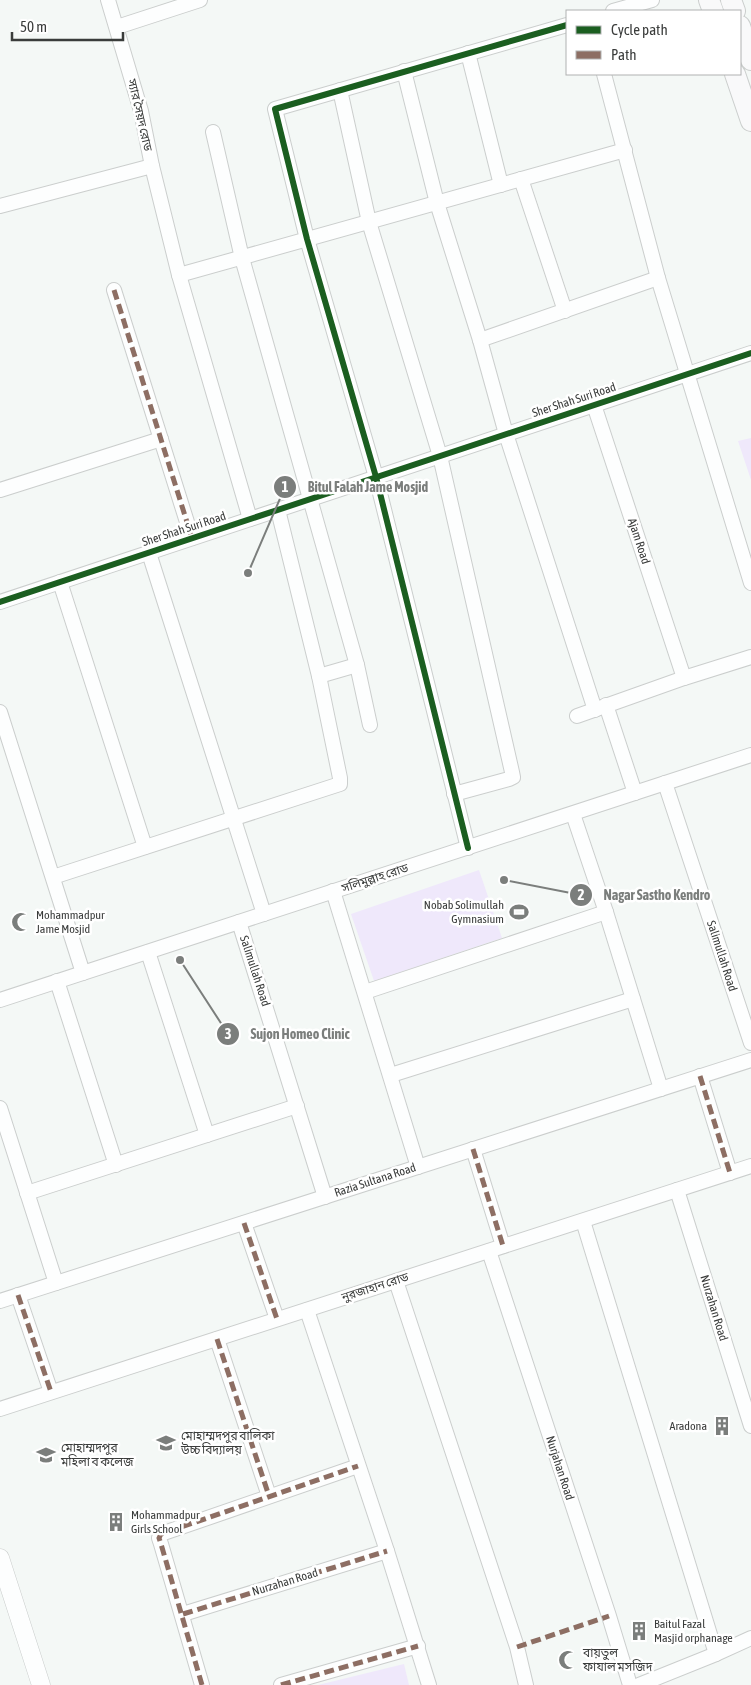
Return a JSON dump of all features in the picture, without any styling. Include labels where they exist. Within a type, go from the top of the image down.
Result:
[{"type":"main road","points":[[741,29],[751,60]]},
{"type":"main road","points":[[735,75],[751,120]]},
{"type":"street","name":"স্যার সৈয়দ রোড","points":[[0,206],[152,166],[141,111],[108,0]]},
{"type":"street","points":[[117,27],[200,0]]},
{"type":"street","points":[[617,10],[652,0]]},
{"type":"street","points":[[468,848],[376,477],[307,239],[275,108],[566,24]]},
{"type":"street","points":[[468,53],[501,185]]},
{"type":"street","points":[[404,72],[438,203],[480,340],[506,434],[601,708],[635,793]]},
{"type":"street","points":[[604,75],[658,278],[751,583]]},
{"type":"street","points":[[340,90],[368,222],[440,456],[513,777],[454,794]]},
{"type":"street","points":[[213,132],[242,258],[312,499],[357,665],[370,725]]},
{"type":"street","points":[[178,276],[625,150]]},
{"type":"street","points":[[152,166],[178,276],[250,519]]},
{"type":"street","points":[[521,179],[565,311]]},
{"type":"street","points":[[480,340],[658,278]]},
{"type":"street","name":"Sher Shah Suri Road","points":[[114,290],[192,538]]},
{"type":"street","name":"Sher Shah Suri Road","points":[[0,602],[751,353]]},
{"type":"street","name":"Ajam Road","points":[[594,405],[684,678]]},
{"type":"street","points":[[0,490],[161,439]]},
{"type":"street","points":[[53,877],[340,784],[319,676],[278,510]]},
{"type":"street","name":"Sher Shah Suri Road","points":[[149,553],[264,914]]},
{"type":"street","points":[[60,582],[145,847]]},
{"type":"street","points":[[576,716],[684,678],[751,658]]},
{"type":"street","points":[[319,676],[357,665]]},
{"type":"street","points":[[0,712],[83,973]]},
{"type":"street","name":"সলিমুল্লাহ রোড","points":[[0,1000],[751,756]]},
{"type":"street","name":"Salimullah Road","points":[[665,783],[751,1042]]},
{"type":"street","points":[[573,814],[661,1088]]},
{"type":"street","points":[[334,891],[418,1167]]},
{"type":"street","points":[[365,992],[606,912]]},
{"type":"street","name":"Salimullah Road","points":[[239,922],[324,1197]]},
{"type":"street","points":[[148,952],[207,1135]]},
{"type":"street","points":[[57,981],[116,1165]]},
{"type":"street","points":[[391,1075],[633,999]]},
{"type":"street","name":"Razia Sultana Road","points":[[0,1301],[751,1060]]},
{"type":"street","points":[[700,1076],[730,1173]]},
{"type":"street","points":[[27,1193],[297,1106]]},
{"type":"street","points":[[0,1108],[56,1283]]},
{"type":"street","points":[[473,1149],[503,1246]]},
{"type":"street","name":"নুরজাহান রোড","points":[[0,1409],[751,1166]]},
{"type":"street","name":"Nurzahan Road","points":[[677,1190],[751,1426]]},
{"type":"street","points":[[583,1221],[716,1654]]},
{"type":"street","points":[[244,1223],[277,1319]]},
{"type":"street","name":"Nurjahan Road","points":[[489,1251],[606,1606],[630,1685]]},
{"type":"street","points":[[396,1281],[517,1647],[526,1685]]},
{"type":"street","points":[[18,1295],[51,1392]]},
{"type":"street","points":[[307,1310],[418,1646],[429,1685]]},
{"type":"street","points":[[217,1339],[269,1496]]},
{"type":"street","points":[[202,1685],[160,1544],[160,1534],[358,1466]]},
{"type":"street","name":"Nurzahan Road","points":[[182,1614],[387,1551]]},
{"type":"street","points":[[0,1558],[41,1685]]},
{"type":"street","points":[[639,1685],[751,1638]]},
{"type":"street","points":[[281,1685],[418,1646]]},
{"type":"shaded area","points":[[751,438],[751,480],[738,441]]},
{"type":"shaded area","points":[[479,870],[502,938],[374,981],[351,914]]},
{"type":"shaded area","points":[[404,1664],[409,1685],[318,1685]]},
{"type":"marked path","points":[[114,290],[192,538]]},
{"type":"marked path","points":[[700,1076],[730,1173]]},
{"type":"marked path","points":[[473,1149],[503,1246]]},
{"type":"marked path","points":[[244,1223],[277,1319]]},
{"type":"marked path","points":[[18,1295],[51,1392]]},
{"type":"marked path","points":[[217,1339],[269,1496]]},
{"type":"marked path","points":[[202,1685],[159,1538],[161,1534],[358,1466]]},
{"type":"marked path","points":[[183,1614],[387,1551]]},
{"type":"marked path","points":[[517,1647],[609,1616]]},
{"type":"marked path","points":[[281,1685],[418,1646]]},
{"type":"cycle path","points":[[468,848],[376,477],[307,239],[275,109],[566,25]]},
{"type":"cycle path","points":[[0,602],[751,353]]},
{"type":"place","name":"Bitul Falah Jame Mosjid","points":[[248,573]]},
{"type":"place","name":"Nagar Sastho Kendro","points":[[504,880]]},
{"type":"place","name":"Nobab Solimullah Gymnasium","points":[[519,912]]},
{"type":"place","name":"Mohammadpur Jame Mosjid","points":[[21,922]]},
{"type":"place","name":"Sujon Homeo Clinic","points":[[180,960]]},
{"type":"place","name":"Aradona","points":[[722,1426]]},
{"type":"place","name":"মোহাম্মদপুর বালিকা উচ্চ বিদ্যালয়","points":[[166,1443]]},
{"type":"place","name":"মোহাম্মদপুর মহিলা ব কলেজ","points":[[46,1455]]},
{"type":"place","name":"Mohammadpur Girls School","points":[[116,1522]]},
{"type":"place","name":"Baitul Fazal Masjid orphanage","points":[[639,1631]]},
{"type":"place","name":"বায়তুল ফাযাল মসজিদ","points":[[568,1660]]}]
